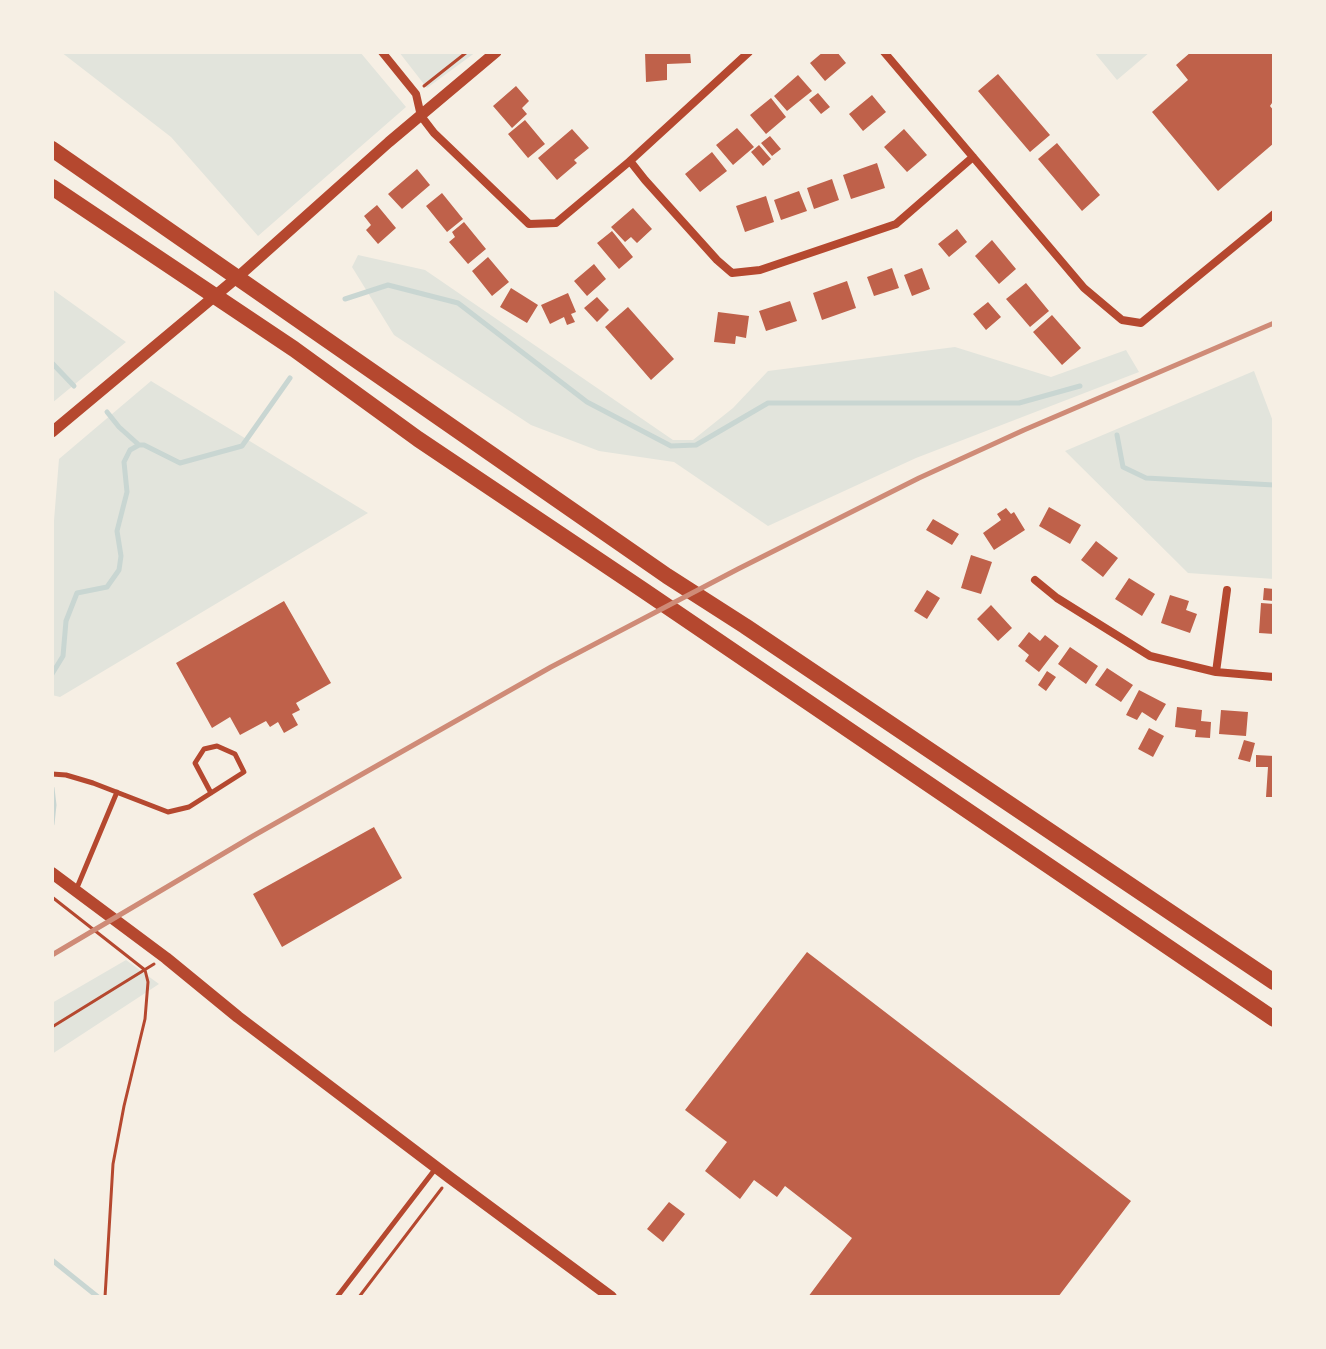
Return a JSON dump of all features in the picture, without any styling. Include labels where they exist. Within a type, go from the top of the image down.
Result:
[{"type":"highway","points":[[52,149],[667,576],[1274,982]]},
{"type":"highway","points":[[52,187],[154,253],[418,439],[1274,1019]]},
{"type":"main road","points":[[52,873],[611,1297]]},
{"type":"street","points":[[382,52],[416,94],[421,116],[434,133],[527,223],[556,223],[630,161],[749,52]]},
{"type":"street","points":[[52,432],[240,275],[496,52]]},
{"type":"street","points":[[884,52],[1084,288],[1122,320],[1141,323],[1274,214]]},
{"type":"street","points":[[630,161],[732,273],[760,270],[896,224],[973,157]]},
{"type":"street","points":[[1035,580],[1057,598],[1150,656],[1216,672],[1274,677]]},
{"type":"street","points":[[1216,672],[1227,590]]},
{"type":"lane","points":[[52,774],[93,783],[168,812],[189,807],[211,793],[244,772],[235,754],[217,746],[204,749],[195,763],[211,793]]},
{"type":"lane","points":[[76,891],[117,792]]},
{"type":"lane","points":[[337,1297],[436,1167]]},
{"type":"path","points":[[424,86],[467,52]]},
{"type":"path","points":[[52,897],[145,970],[148,982],[145,1019],[113,1164],[105,1297]]},
{"type":"path","points":[[52,1027],[145,970]]},
{"type":"path","points":[[359,1297],[449,1177]]},
{"type":"shaded area","points":[[61,52],[360,52],[406,107],[258,236],[171,137]]},
{"type":"shaded area","points":[[399,52],[476,52],[427,88]]},
{"type":"shaded area","points":[[1094,52],[1150,52],[1117,80]]},
{"type":"shaded area","points":[[358,255],[425,270],[673,440],[693,440],[733,408],[768,371],[955,347],[1051,377],[1126,350],[1139,372],[916,458],[768,526],[674,462],[599,451],[531,425],[394,335],[352,267]]},
{"type":"shaded area","points":[[52,289],[126,342],[52,403]]},
{"type":"shaded area","points":[[1254,371],[1274,424],[1274,579],[1188,573],[1065,451]]},
{"type":"shaded area","points":[[151,381],[368,513],[60,697],[52,695],[52,545],[59,459]]},
{"type":"shaded area","points":[[126,960],[159,984],[52,1054],[52,1003]]},
{"type":"building","points":[[645,52],[690,52],[691,63],[667,64],[667,80],[646,82]]},
{"type":"building","points":[[823,52],[837,52],[846,63],[825,81],[810,63]]},
{"type":"building","points":[[1191,52],[1274,52],[1274,100],[1270,106],[1274,111],[1274,143],[1218,191],[1152,112],[1188,80],[1176,65]]},
{"type":"building","points":[[998,74],[1050,135],[1030,152],[978,91]]},
{"type":"building","points":[[798,75],[812,91],[787,111],[774,96]]},
{"type":"building","points":[[516,86],[529,101],[522,108],[527,114],[512,128],[493,106]]},
{"type":"building","points":[[818,93],[830,107],[821,114],[809,100]]},
{"type":"building","points":[[872,95],[886,112],[863,131],[849,114]]},
{"type":"building","points":[[771,98],[786,117],[766,134],[750,115]]},
{"type":"building","points":[[525,120],[545,144],[528,158],[508,134]]},
{"type":"building","points":[[737,128],[754,147],[733,165],[716,145]]},
{"type":"building","points":[[572,129],[589,148],[557,180],[538,158]]},
{"type":"building","points":[[904,129],[927,155],[907,172],[884,147]]},
{"type":"building","points":[[770,136],[781,149],[772,156],[761,143]]},
{"type":"building","points":[[1057,143],[1100,195],[1082,211],[1038,159]]},
{"type":"building","points":[[759,145],[771,159],[763,166],[751,152]]},
{"type":"building","points":[[712,152],[727,171],[700,192],[685,174]]},
{"type":"building","points":[[877,163],[885,188],[851,199],[843,175]]},
{"type":"building","points":[[417,169],[430,185],[402,209],[388,194]]},
{"type":"building","points":[[832,179],[839,200],[814,209],[807,188]]},
{"type":"building","points":[[799,191],[807,211],[781,220],[774,200]]},
{"type":"building","points":[[442,193],[463,219],[447,232],[426,206]]},
{"type":"building","points":[[766,196],[774,222],[745,232],[736,206]]},
{"type":"building","points":[[377,205],[396,228],[378,244],[366,230],[371,225],[364,216]]},
{"type":"building","points":[[633,208],[652,229],[637,243],[631,237],[625,242],[611,227]]},
{"type":"building","points":[[464,222],[486,249],[468,264],[449,242],[455,237],[452,232]]},
{"type":"building","points":[[957,229],[967,242],[949,257],[938,244]]},
{"type":"building","points":[[612,231],[633,257],[619,269],[597,243]]},
{"type":"building","points":[[992,240],[1016,269],[999,284],[975,256]]},
{"type":"building","points":[[488,257],[509,282],[492,296],[472,271]]},
{"type":"building","points":[[594,264],[606,279],[587,296],[574,281]]},
{"type":"building","points":[[892,268],[899,288],[874,296],[867,277]]},
{"type":"building","points":[[922,268],[930,289],[912,296],[904,275]]},
{"type":"building","points":[[847,281],[856,308],[822,320],[813,293]]},
{"type":"building","points":[[1026,283],[1049,311],[1030,327],[1006,299]]},
{"type":"building","points":[[511,288],[538,305],[527,323],[500,307]]},
{"type":"building","points":[[568,293],[576,312],[571,314],[575,322],[567,325],[564,317],[550,324],[541,305]]},
{"type":"building","points":[[597,297],[609,310],[597,322],[584,308]]},
{"type":"building","points":[[790,301],[797,321],[766,331],[759,311]]},
{"type":"building","points":[[988,302],[1001,317],[986,330],[973,314]]},
{"type":"building","points":[[628,307],[674,359],[651,380],[605,327]]},
{"type":"building","points":[[718,312],[749,316],[746,338],[736,336],[735,344],[714,342]]},
{"type":"building","points":[[1052,315],[1081,348],[1062,365],[1033,332]]},
{"type":"building","points":[[1049,507],[1081,525],[1070,544],[1039,526]]},
{"type":"building","points":[[1006,508],[1011,514],[1014,512],[1025,530],[994,550],[983,533],[1001,520],[997,514]]},
{"type":"building","points":[[933,519],[959,534],[952,545],[926,530]]},
{"type":"building","points":[[1096,541],[1118,558],[1103,577],[1081,560]]},
{"type":"building","points":[[971,555],[992,562],[981,594],[961,588]]},
{"type":"building","points":[[1129,578],[1155,594],[1142,616],[1115,599]]},
{"type":"building","points":[[1264,588],[1274,589],[1274,601],[1263,600]]},
{"type":"building","points":[[927,590],[940,598],[927,619],[914,611]]},
{"type":"building","points":[[1170,595],[1189,601],[1186,610],[1197,614],[1190,633],[1161,623]]},
{"type":"building","points":[[284,601],[331,683],[296,703],[300,710],[292,714],[298,725],[284,733],[278,722],[270,727],[266,721],[240,735],[230,717],[212,728],[176,663]]},
{"type":"building","points":[[1261,603],[1274,604],[1274,634],[1259,633]]},
{"type":"building","points":[[991,605],[1012,628],[998,641],[977,619]]},
{"type":"building","points":[[1029,632],[1040,641],[1045,635],[1059,646],[1039,672],[1025,661],[1029,655],[1018,646]]},
{"type":"building","points":[[1070,647],[1098,666],[1086,684],[1058,664]]},
{"type":"building","points":[[1107,668],[1133,685],[1121,702],[1095,685]]},
{"type":"building","points":[[1047,671],[1056,677],[1046,691],[1038,685]]},
{"type":"building","points":[[1139,690],[1166,704],[1156,721],[1142,712],[1137,720],[1126,715]]},
{"type":"building","points":[[1177,707],[1202,710],[1201,721],[1211,722],[1210,738],[1195,737],[1196,730],[1175,727]]},
{"type":"building","points":[[1221,710],[1248,712],[1246,736],[1219,734]]},
{"type":"building","points":[[1149,728],[1164,736],[1153,757],[1138,749]]},
{"type":"building","points":[[1244,740],[1255,743],[1250,762],[1238,759]]},
{"type":"building","points":[[1256,755],[1274,756],[1274,797],[1266,797],[1268,767],[1256,767]]},
{"type":"building","points":[[374,827],[402,878],[282,947],[253,894]]},
{"type":"building","points":[[807,952],[1131,1201],[1058,1297],[808,1297],[852,1238],[785,1186],[777,1197],[754,1180],[740,1199],[705,1171],[727,1142],[685,1110]]},
{"type":"building","points":[[669,1202],[685,1214],[663,1242],[647,1229]]},
{"type":"waterway","points":[[345,299],[388,285],[458,303],[587,402],[671,446],[696,445],[768,403],[1019,403],[1080,386]]},
{"type":"waterway","points":[[52,363],[74,386]]},
{"type":"waterway","points":[[107,412],[139,445],[180,463],[242,446],[290,378]]},
{"type":"waterway","points":[[1117,435],[1123,467],[1146,478],[1274,485]]},
{"type":"waterway","points":[[52,674],[63,656],[66,621],[77,593],[107,587],[119,570],[121,556],[117,531],[127,492],[124,462],[130,450],[139,445]]},
{"type":"waterway","points":[[52,788],[52,824]]},
{"type":"waterway","points":[[52,1260],[98,1297]]},
{"type":"railway","points":[[52,955],[253,836],[551,667],[738,569],[919,478],[1274,323]]}]
